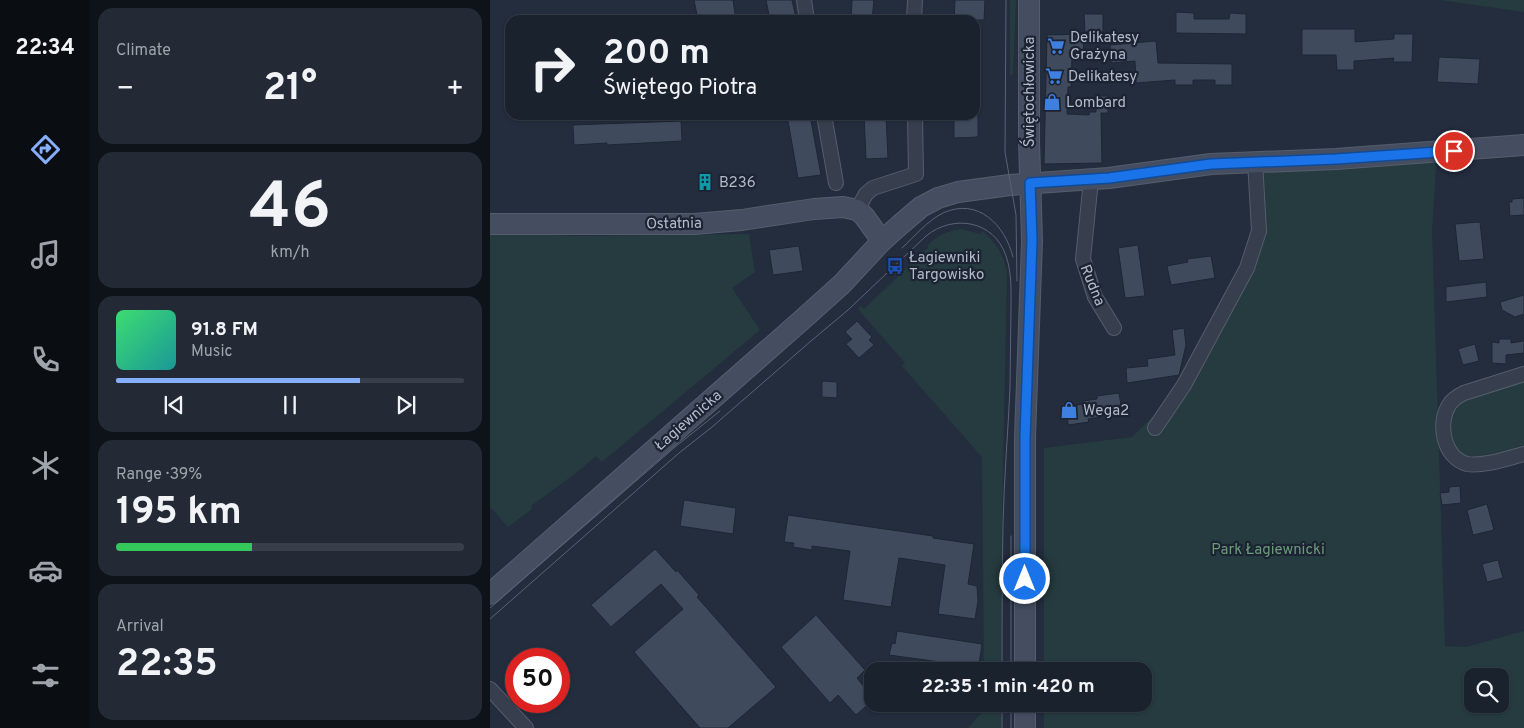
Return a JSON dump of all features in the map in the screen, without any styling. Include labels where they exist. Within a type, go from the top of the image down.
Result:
[{"type":"street","points":[[804,0],[806,15]]},
{"type":"street","points":[[914,15],[915,0]]},
{"type":"street","name":"Świętochłowicka","points":[[1025,662],[1025,451],[1031,288],[1029,0]]},
{"type":"street","points":[[825,120],[836,184]]},
{"type":"street","points":[[915,120],[916,174],[873,188],[866,194],[857,210],[864,216],[882,241],[921,208],[938,198],[977,189],[1030,183],[1091,180],[1211,164],[1336,159],[1524,145]]},
{"type":"street","points":[[1155,428],[1184,385],[1247,268],[1259,231],[1255,161]]},
{"type":"street","name":"Rudna","points":[[1091,180],[1083,259],[1095,297],[1114,328]]},
{"type":"street","name":"Ostatnia","points":[[490,224],[514,222],[694,224],[742,220],[827,207],[843,207],[857,210]]},
{"type":"street","name":"Łagiewnicka","points":[[490,594],[842,284],[882,241]]},
{"type":"street","points":[[1524,374],[1456,397],[1444,416],[1443,425],[1447,445],[1451,453],[1464,463],[1473,465],[1484,464],[1524,454]]},
{"type":"street","points":[[490,689],[526,728]]},
{"type":"street","points":[[1025,712],[1025,728]]},
{"type":"green space","points":[[1010,0],[1016,0],[1013,75],[1010,75]]},
{"type":"green space","points":[[1440,0],[1524,0],[1524,12]]},
{"type":"green space","name":"Park Łagiewnicki","points":[[1437,152],[1432,230],[1445,646],[1466,647],[1524,631],[1524,728],[1044,728],[1044,712],[1152,712],[1152,662],[1044,662],[1044,448],[1132,437],[1184,385],[1256,237],[1255,161]]},
{"type":"green space","points":[[962,229],[980,234],[982,231],[999,250],[1007,273],[1001,662],[984,662],[982,457],[902,366],[905,363],[858,309],[860,306],[864,309],[928,248],[927,246],[947,232]]},
{"type":"green space","points":[[490,234],[578,236],[749,234],[755,272],[732,288],[760,330],[602,462],[596,456],[531,506],[532,509],[508,527],[490,507]]},
{"type":"green space","points":[[1524,374],[1524,454],[1483,464],[1451,453],[1449,406]]},
{"type":"green space","points":[[982,712],[1001,712],[1001,728],[968,728]]},
{"type":"building","points":[[694,0],[733,0],[735,15],[697,15]]},
{"type":"building","points":[[766,0],[792,0],[795,15],[769,15]]},
{"type":"building","points":[[852,0],[874,0],[872,15],[851,15]]},
{"type":"building","points":[[955,0],[985,0],[984,20],[980,20],[980,15],[954,15]]},
{"type":"building","points":[[1176,12],[1194,13],[1194,19],[1229,19],[1230,13],[1246,14],[1246,34],[1176,33]]},
{"type":"building","points":[[1084,14],[1103,14],[1103,32],[1085,32]]},
{"type":"building","points":[[1302,29],[1355,29],[1355,42],[1394,39],[1394,34],[1413,34],[1412,62],[1393,62],[1394,58],[1354,61],[1354,70],[1337,70],[1336,55],[1302,55]]},
{"type":"building","points":[[1083,34],[1084,56],[1072,56],[1071,87],[1068,87],[1067,114],[1089,115],[1090,112],[1096,112],[1096,96],[1108,96],[1108,113],[1101,113],[1102,163],[1044,164],[1047,35]]},
{"type":"building","points":[[1156,41],[1158,63],[1232,64],[1232,85],[1215,85],[1215,80],[1193,80],[1193,85],[1175,85],[1175,80],[1136,83],[1135,61],[1111,63],[1110,45]]},
{"type":"building","points":[[1439,57],[1480,59],[1478,84],[1437,82]]},
{"type":"building","points":[[788,120],[811,120],[821,175],[798,178]]},
{"type":"building","points":[[864,120],[886,120],[888,158],[866,159]]},
{"type":"building","points":[[954,120],[978,120],[978,137],[954,138]]},
{"type":"building","points":[[681,121],[682,141],[574,145],[573,125]]},
{"type":"building","points":[[1524,198],[1524,215],[1510,216],[1509,202],[1512,202],[1512,199]]},
{"type":"building","points":[[1480,222],[1484,259],[1459,261],[1455,224]]},
{"type":"building","points":[[1138,245],[1145,296],[1125,298],[1118,248]]},
{"type":"building","points":[[799,246],[803,271],[773,275],[769,250]]},
{"type":"building","points":[[1211,256],[1215,278],[1171,285],[1167,266],[1188,262],[1187,259]]},
{"type":"building","points":[[1486,282],[1487,297],[1446,302],[1446,287]]},
{"type":"building","points":[[1524,295],[1524,314],[1515,317],[1502,310],[1500,302]]},
{"type":"building","points":[[857,321],[872,337],[869,340],[874,345],[859,358],[846,344],[852,339],[845,332]]},
{"type":"building","points":[[1184,328],[1186,345],[1179,375],[1127,383],[1126,368],[1148,366],[1147,359],[1175,355],[1172,330]]},
{"type":"building","points":[[1499,339],[1511,339],[1511,343],[1524,341],[1524,353],[1506,355],[1506,364],[1492,363],[1492,342],[1499,343]]},
{"type":"building","points":[[1475,344],[1479,361],[1463,365],[1458,349]]},
{"type":"building","points":[[822,381],[837,382],[837,398],[822,397]]},
{"type":"building","points":[[1119,393],[1122,411],[1100,414],[1101,417],[1088,419],[1089,422],[1068,425],[1067,406],[1084,404],[1083,401],[1097,399],[1097,396]]},
{"type":"building","points":[[1460,486],[1461,503],[1442,505],[1440,493],[1449,492],[1449,487]]},
{"type":"building","points":[[684,500],[736,508],[733,534],[680,526]]},
{"type":"building","points":[[1487,504],[1494,530],[1473,535],[1467,510]]},
{"type":"building","points":[[788,515],[933,536],[933,538],[974,544],[968,584],[977,586],[978,601],[975,619],[938,614],[945,565],[899,558],[891,607],[843,600],[850,551],[812,546],[812,550],[793,547],[794,543],[784,542]]},
{"type":"building","points":[[655,549],[699,595],[697,597],[776,687],[728,728],[700,728],[634,652],[683,609],[661,584],[611,627],[591,605]]},
{"type":"building","points":[[1498,560],[1503,578],[1487,582],[1482,564]]},
{"type":"building","points":[[816,615],[864,669],[857,678],[864,687],[864,708],[856,715],[838,695],[830,703],[781,647]]},
{"type":"building","points":[[897,631],[982,644],[979,662],[940,662],[889,655],[892,643],[895,644]]},
{"type":"tram line","points":[[1006,0],[1005,152],[1016,215],[1017,281]]},
{"type":"tram line","points":[[902,248],[926,224],[937,216],[956,209],[968,209],[978,211],[997,225],[1004,234],[1013,257]]},
{"type":"tram line","points":[[490,619],[679,453],[848,310],[926,236],[948,225],[972,224],[983,228],[1000,244],[1008,262],[1011,282],[1010,388],[1003,524],[1002,662]]},
{"type":"tram line","points":[[490,608],[675,447],[720,411]]},
{"type":"tram line","points":[[1011,536],[1011,662]]},
{"type":"tram line","points":[[1002,712],[1002,728]]},
{"type":"tram line","points":[[1011,712],[1011,728]]},
{"type":"place","name":"Delikatesy Grażyna","points":[[1056,46]]},
{"type":"place","name":"Delikatesy","points":[[1054,76]]},
{"type":"place","name":"Lombard","points":[[1052,102]]},
{"type":"place","name":"B236","points":[[705,182]]},
{"type":"place","name":"Łagiewniki Targowisko","points":[[895,266]]},
{"type":"place","name":"Wega2","points":[[1069,410]]},
{"type":"route","points":[[1025,579],[1025,438],[1032,240],[1030,183],[1109,178],[1211,164],[1336,159],[1454,151]]}]
